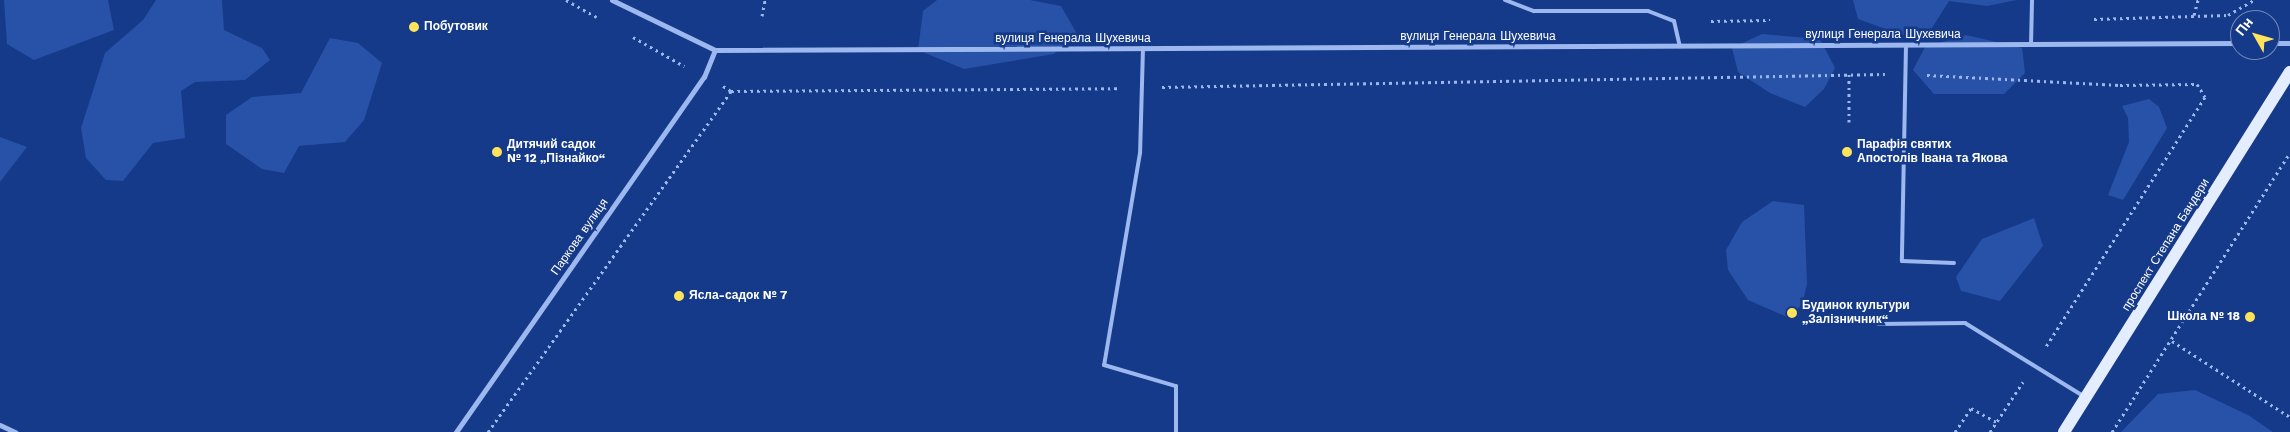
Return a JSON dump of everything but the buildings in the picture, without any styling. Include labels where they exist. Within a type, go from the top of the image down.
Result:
[{"type":"main road","name":"проспект Степана Бандери","points":[[2064,432],[2286,86],[2290,72]]},
{"type":"street","points":[[612,0],[715,50]]},
{"type":"street","name":"вулиця Генерала Шухевича","points":[[715,50],[2230,44]]},
{"type":"street","name":"Паркова вулиця","points":[[456,432],[704,77],[715,50]]},
{"type":"street","points":[[0,426],[15,432]]},
{"type":"lane","points":[[1505,0],[1534,11],[1648,11],[1674,21],[1680,46]]},
{"type":"lane","points":[[2031,45],[2032,0]]},
{"type":"lane","points":[[1906,45],[1902,261],[1954,262]]},
{"type":"lane","points":[[1143,48],[1140,153],[1104,365],[1176,386],[1176,432]]},
{"type":"lane","points":[[1878,324],[1965,323],[2086,398]]},
{"type":"path","points":[[762,16],[764,0]]},
{"type":"path","points":[[2194,15],[2198,0]]},
{"type":"path","points":[[2228,15],[2254,0]]},
{"type":"path","points":[[1849,74],[1849,122]]},
{"type":"path","points":[[704,77],[731,90],[1142,88],[1849,74],[1905,74],[2120,85],[2197,84],[2205,97],[1990,432]]},
{"type":"path","points":[[488,432],[731,90]]},
{"type":"path","points":[[2112,432],[2172,341],[2290,153]]},
{"type":"path","points":[[2172,341],[2290,417]]},
{"type":"path","points":[[1955,432],[1971,408],[1996,422]]},
{"type":"shaded area","points":[[4,0],[108,0],[114,30],[34,60],[7,44]]},
{"type":"shaded area","points":[[156,0],[222,0],[224,30],[262,48],[270,60],[245,80],[195,82],[181,91],[185,138],[153,143],[123,181],[106,180],[86,158],[81,128],[105,53],[143,20]]},
{"type":"shaded area","points":[[937,0],[1030,0],[1061,6],[1077,34],[1054,54],[964,69],[918,50],[923,11]]},
{"type":"shaded area","points":[[1853,0],[2017,0],[1987,6],[1949,1],[1932,28],[1910,38],[1858,19]]},
{"type":"shaded area","points":[[1762,34],[1820,39],[1835,68],[1824,89],[1805,107],[1770,93],[1738,72],[1732,48]]},
{"type":"shaded area","points":[[1966,35],[2022,48],[2025,73],[2004,94],[1934,94],[1913,70],[1925,47]]},
{"type":"shaded area","points":[[330,38],[358,43],[382,63],[364,120],[345,142],[299,146],[284,173],[262,169],[226,144],[226,115],[252,97],[301,93]]},
{"type":"shaded area","points":[[2149,99],[2159,107],[2167,128],[2123,200],[2108,195],[2129,142],[2128,118],[2122,106]]},
{"type":"shaded area","points":[[0,137],[27,147],[0,182]]},
{"type":"shaded area","points":[[1773,201],[1804,205],[1807,284],[1802,305],[1787,317],[1748,300],[1728,270],[1726,250],[1742,222]]},
{"type":"shaded area","points":[[2034,218],[2043,246],[2000,301],[1961,291],[1956,277],[1982,239]]},
{"type":"shaded area","points":[[2195,390],[2248,415],[2273,432],[2121,432],[2158,394]]},
{"type":"place","name":"Побутовик","points":[[414,27]]},
{"type":"place","name":"Дитячий садок № 12 „Пізнайко“","points":[[497,152]]},
{"type":"place","name":"Парафія святих Апостолів Івана та Якова","points":[[1847,152]]},
{"type":"place","name":"Ясла-садок № 7","points":[[679,296]]},
{"type":"place","name":"Будинок культури „Залізничник“","points":[[1792,313]]},
{"type":"place","name":"Школа № 18","points":[[2250,317]]}]
